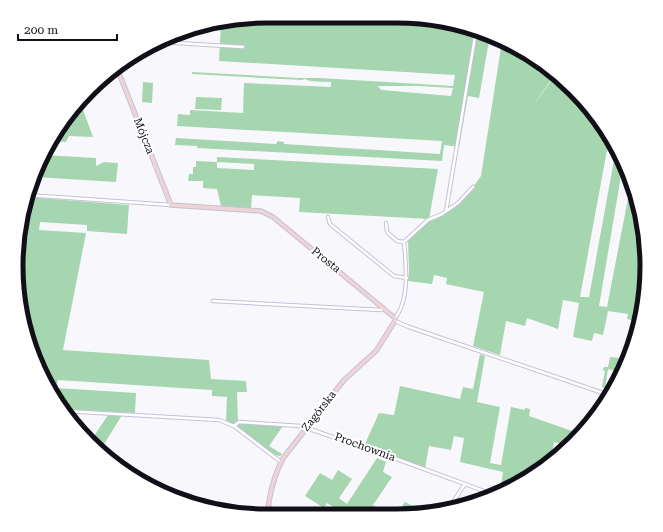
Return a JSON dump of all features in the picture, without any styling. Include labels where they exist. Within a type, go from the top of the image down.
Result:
[{"type":"street","points":[[446,211],[475,36]]},
{"type":"street","points":[[170,42],[243,46]]},
{"type":"street","name":"Mójcza","points":[[119,72],[171,205]]},
{"type":"street","points":[[404,242],[428,220],[458,203],[473,187]]},
{"type":"street","name":"Prosta","points":[[34,195],[247,210],[266,213],[273,216],[395,319],[415,329],[604,393]]},
{"type":"street","points":[[328,217],[330,224],[394,276],[407,278]]},
{"type":"street","points":[[386,223],[387,232],[397,241],[404,242]]},
{"type":"street","points":[[395,319],[400,310],[407,278],[404,242]]},
{"type":"street","points":[[213,301],[381,310],[383,308]]},
{"type":"street","name":"Zagórska","points":[[269,509],[272,490],[281,462],[344,380],[376,351],[395,319]]},
{"type":"street","name":"Prochownia","points":[[71,411],[214,419],[224,421],[234,426],[281,462]]},
{"type":"street","name":"Prochownia","points":[[234,426],[239,422],[301,426],[487,492]]},
{"type":"street","points":[[453,502],[465,484]]},
{"type":"green space","points":[[266,23],[397,23],[429,25],[460,31],[489,41],[479,98],[468,96],[459,147],[444,145],[442,161],[197,148],[197,146],[175,145],[176,138],[276,144],[278,141],[284,142],[284,144],[440,154],[442,141],[177,126],[178,114],[190,115],[190,110],[243,113],[244,83],[331,87],[331,82],[305,79],[192,74],[192,72],[453,86],[455,75],[219,61],[221,28],[234,25]],"holes":[[[378,86],[453,88],[451,96],[382,90]]]},
{"type":"green space","points":[[501,47],[532,64],[552,79],[531,109],[552,79],[569,94],[590,118],[608,146],[580,297],[589,297],[614,158],[622,172],[599,306],[607,307],[629,194],[638,234],[640,266],[638,298],[634,321],[627,319],[628,314],[608,311],[603,335],[594,333],[592,341],[573,337],[579,303],[563,300],[558,329],[527,318],[525,326],[506,321],[500,355],[473,346],[484,292],[446,284],[447,278],[434,275],[432,284],[408,281],[408,241],[430,220],[442,216],[461,201],[473,188],[481,176]]},
{"type":"green space","points":[[143,82],[153,83],[152,103],[142,102]]},
{"type":"green space","points":[[196,97],[222,98],[221,110],[195,109]]},
{"type":"green space","points":[[82,107],[93,137],[69,136],[66,142],[58,141]]},
{"type":"green space","points":[[50,155],[96,158],[96,166],[104,162],[118,163],[116,182],[40,177]]},
{"type":"green space","points":[[217,157],[438,169],[429,219],[299,212],[300,198],[252,195],[251,208],[221,206],[217,189],[203,188],[203,181],[188,181],[189,174],[193,174],[193,167],[196,167],[196,161],[217,162]],"holes":[[[217,162],[254,164],[254,170],[217,168]]]},
{"type":"green space","points":[[33,198],[129,205],[127,234],[87,231],[87,225],[40,222],[39,230],[86,233],[63,350],[209,360],[211,379],[246,381],[247,392],[237,392],[238,420],[233,424],[226,420],[227,397],[212,396],[212,390],[58,380],[56,388],[41,359],[31,329],[25,298],[23,266],[25,234]]},
{"type":"green space","points":[[480,354],[485,356],[477,402],[500,407],[490,463],[501,465],[511,407],[525,410],[525,408],[530,409],[529,416],[575,432],[563,444],[554,442],[552,453],[545,459],[501,486],[503,472],[460,462],[464,438],[454,436],[451,450],[429,446],[425,468],[364,446],[379,413],[394,415],[400,386],[460,399],[463,387],[473,389]]},
{"type":"green space","points":[[610,357],[619,358],[616,371],[608,369],[605,388],[602,387],[605,371],[603,370],[604,367],[608,367]]},
{"type":"green space","points":[[56,388],[136,393],[135,413],[70,410]]},
{"type":"green space","points":[[108,415],[122,415],[103,446],[93,437]]},
{"type":"green space","points":[[238,423],[283,426],[269,446],[282,454],[280,456],[275,455],[237,427]]},
{"type":"green space","points":[[377,458],[386,462],[383,472],[392,477],[373,505],[379,509],[334,509],[327,503],[324,508],[305,496],[320,473],[332,480],[338,470],[352,479],[339,498],[347,504]]},
{"type":"green space","points":[[405,502],[417,508],[413,508],[400,509]]}]
